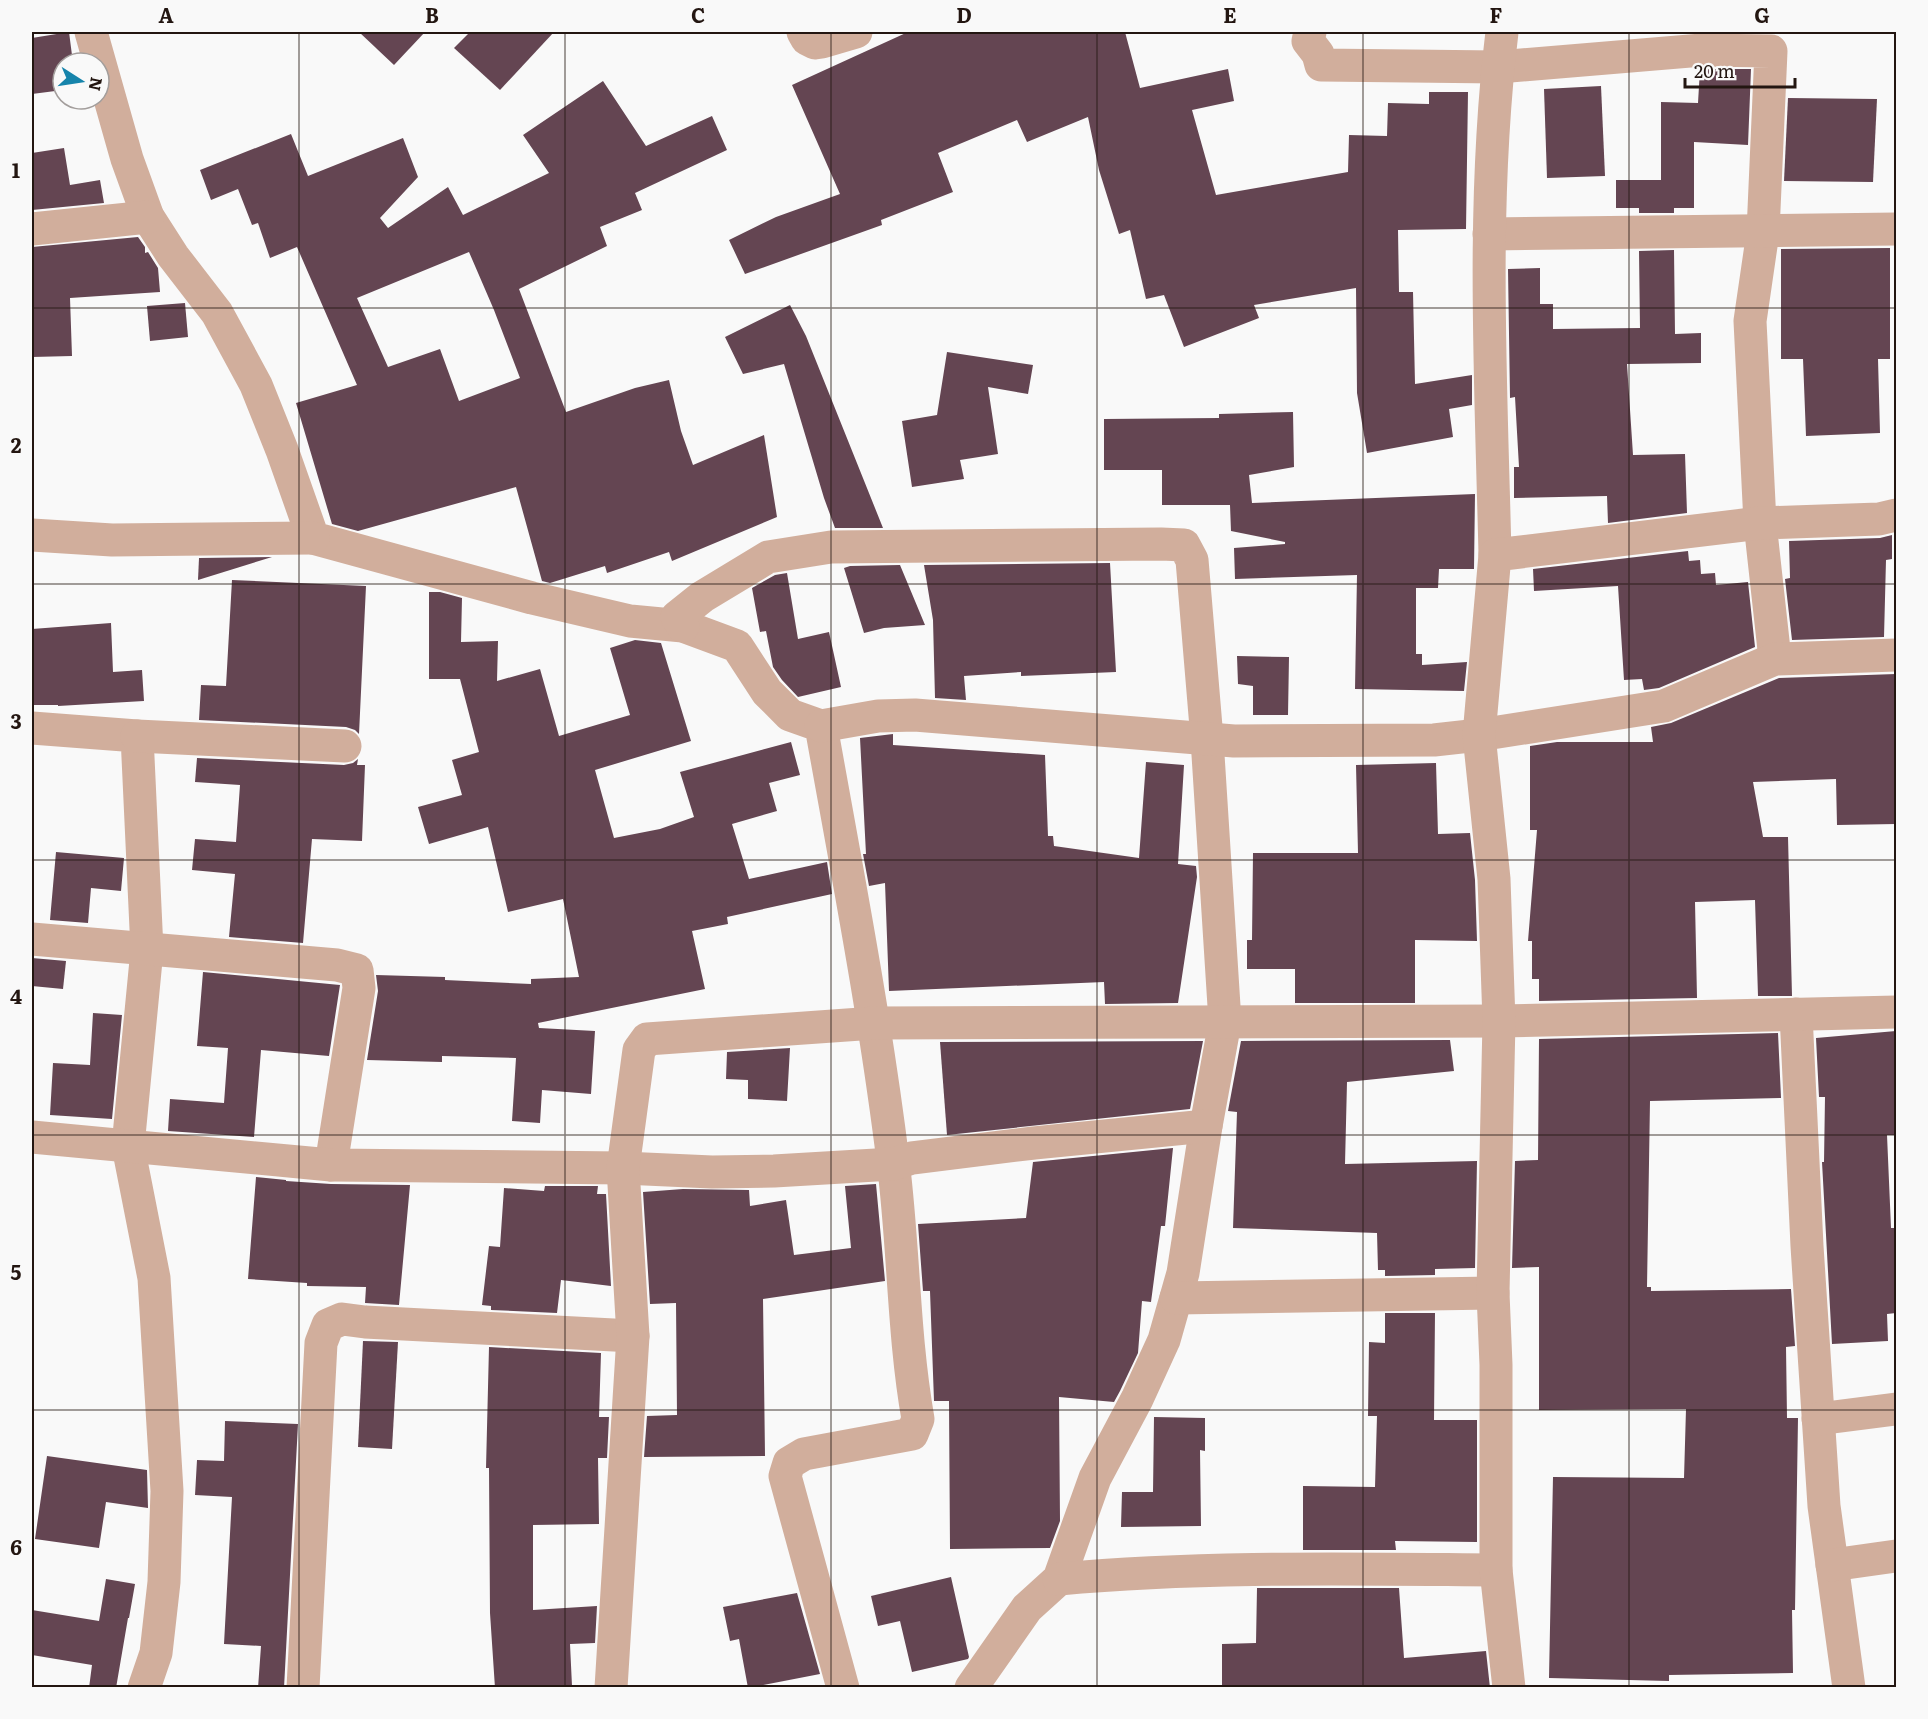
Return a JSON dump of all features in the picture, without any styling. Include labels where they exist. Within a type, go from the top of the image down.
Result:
[{"type":"street","points":[[91,32],[127,159],[148,217],[173,256],[217,313],[256,385],[313,537]]},
{"type":"street","points":[[803,32],[807,39],[815,43],[856,32]]},
{"type":"street","points":[[1310,32],[1308,41],[1318,54],[1320,65],[1498,67],[1702,50],[1771,51],[1763,232],[1750,321],[1760,523],[1775,659]]},
{"type":"street","points":[[1502,32],[1489,234],[1495,555],[1479,735],[1494,879],[1499,1021],[1493,1293],[1496,1365],[1496,1570],[1509,1688]]},
{"type":"street","points":[[32,229],[148,217]]},
{"type":"street","points":[[1489,234],[1896,229]]},
{"type":"street","points":[[1495,555],[1760,523],[1879,519],[1896,515]]},
{"type":"street","points":[[32,535],[112,540],[313,537],[532,598],[630,621],[683,626],[737,646],[767,692],[790,715],[821,726],[878,716],[915,715],[1234,741],[1434,740],[1664,706],[1775,659],[1896,655]]},
{"type":"street","points":[[683,626],[677,617],[702,597],[768,557],[831,548],[1184,545],[1192,560],[1207,739],[1225,1022],[1183,1273],[1164,1340],[1137,1399],[1095,1478],[1059,1579],[1027,1608],[971,1688]]},
{"type":"street","points":[[821,726],[875,1023],[894,1164],[904,1294],[918,1419],[912,1434],[804,1454],[789,1463],[785,1476],[843,1688]]},
{"type":"street","points":[[32,728],[136,736],[345,746]]},
{"type":"street","points":[[136,736],[147,950],[128,1146],[154,1278],[167,1491],[164,1582],[156,1653],[144,1688]]},
{"type":"street","points":[[32,939],[337,965],[357,970],[359,988],[331,1165]]},
{"type":"street","points":[[611,1688],[633,1336],[623,1168],[639,1050],[647,1039],[875,1023],[1499,1021],[1896,1012]]},
{"type":"street","points":[[1796,1014],[1807,1246],[1824,1506],[1849,1688]]},
{"type":"street","points":[[32,1137],[331,1165],[623,1168],[712,1172],[894,1164],[912,1158],[968,1151],[1206,1126]]},
{"type":"street","points":[[1176,1298],[1493,1293]]},
{"type":"street","points":[[303,1688],[321,1344],[328,1325],[342,1318],[364,1322],[633,1336]]},
{"type":"street","points":[[1818,1419],[1896,1409]]},
{"type":"street","points":[[1832,1565],[1896,1556]]},
{"type":"street","points":[[1059,1579],[1131,1572],[1250,1569],[1496,1570]]},
{"type":"building","points":[[69,32],[71,51],[51,51],[51,92],[32,94],[32,38]]},
{"type":"building","points":[[359,32],[425,32],[394,65]]},
{"type":"building","points":[[470,32],[554,32],[500,90],[454,48]]},
{"type":"building","points":[[908,32],[1125,32],[1140,88],[1228,69],[1234,101],[1192,110],[1216,195],[1348,172],[1349,135],[1387,136],[1388,103],[1429,104],[1429,92],[1468,92],[1466,229],[1398,230],[1399,292],[1413,292],[1415,384],[1472,375],[1472,405],[1449,409],[1453,437],[1367,453],[1357,393],[1356,288],[1254,305],[1259,318],[1184,347],[1164,295],[1146,299],[1130,230],[1119,234],[1099,170],[1088,117],[1027,142],[1017,120],[938,153],[953,192],[881,220],[882,225],[745,274],[729,240],[776,217],[840,194],[792,85]]},
{"type":"building","points":[[1700,69],[1751,69],[1748,145],[1694,142],[1694,208],[1674,208],[1674,213],[1639,213],[1639,208],[1616,208],[1616,180],[1661,180],[1661,102],[1698,103]]},
{"type":"building","points":[[603,81],[646,146],[712,116],[727,150],[635,193],[642,210],[600,227],[607,246],[519,289],[566,412],[635,388],[669,380],[681,431],[693,465],[764,435],[777,517],[672,561],[669,552],[607,573],[605,566],[550,583],[542,581],[516,487],[358,531],[332,524],[296,403],[357,385],[297,247],[270,258],[258,223],[252,225],[238,189],[211,200],[200,170],[291,134],[308,176],[403,138],[418,177],[380,218],[388,228],[448,187],[463,215],[549,173],[523,135]],"holes":[[[469,252],[520,378],[459,401],[440,349],[388,367],[357,298]]]},
{"type":"building","points":[[1601,86],[1605,176],[1547,178],[1544,89]]},
{"type":"building","points":[[1788,98],[1877,99],[1873,182],[1784,181]]},
{"type":"building","points":[[64,148],[70,185],[100,180],[104,203],[32,210],[32,153]]},
{"type":"building","points":[[138,237],[145,247],[145,253],[148,252],[158,268],[160,292],[70,298],[72,356],[32,357],[32,247]]},
{"type":"building","points":[[1890,248],[1890,359],[1878,359],[1880,433],[1806,436],[1803,359],[1781,359],[1781,249]]},
{"type":"building","points":[[1674,250],[1675,334],[1701,333],[1701,363],[1627,364],[1633,455],[1685,454],[1687,513],[1608,523],[1607,496],[1514,498],[1514,467],[1519,467],[1515,397],[1510,398],[1508,269],[1540,268],[1540,304],[1553,304],[1553,329],[1640,328],[1639,251]]},
{"type":"building","points":[[185,303],[188,337],[150,341],[147,306]]},
{"type":"building","points":[[790,305],[806,336],[883,528],[835,528],[784,364],[743,374],[725,337]]},
{"type":"building","points":[[947,352],[1033,365],[1028,394],[988,387],[998,454],[960,460],[964,479],[912,487],[902,421],[937,415]]},
{"type":"building","points":[[1293,412],[1294,467],[1249,475],[1252,503],[1475,494],[1474,569],[1439,569],[1438,588],[1416,588],[1416,654],[1422,654],[1422,665],[1467,662],[1464,691],[1355,689],[1357,575],[1235,579],[1234,548],[1285,544],[1285,542],[1231,531],[1230,505],[1162,505],[1162,470],[1104,470],[1104,419],[1219,418],[1219,414]]},
{"type":"building","points":[[1892,535],[1892,559],[1886,560],[1884,637],[1792,640],[1785,579],[1790,578],[1789,541],[1880,538]]},
{"type":"building","points":[[1688,551],[1689,561],[1700,560],[1701,574],[1715,573],[1716,585],[1748,582],[1755,647],[1659,688],[1644,690],[1642,679],[1624,680],[1618,586],[1534,591],[1533,569]]},
{"type":"building","points":[[272,557],[198,580],[199,558]]},
{"type":"building","points":[[1110,563],[1116,672],[1021,676],[1021,672],[964,676],[966,700],[935,698],[933,620],[924,565]]},
{"type":"building","points":[[900,565],[925,625],[884,628],[864,633],[844,568]]},
{"type":"building","points":[[787,573],[798,639],[829,632],[841,687],[798,697],[773,667],[766,631],[760,632],[752,588],[775,575]]},
{"type":"building","points":[[232,580],[366,586],[359,734],[346,727],[199,720],[201,685],[226,686]]},
{"type":"building","points":[[429,592],[440,592],[462,598],[461,642],[498,641],[497,681],[540,669],[559,736],[630,715],[610,648],[635,640],[661,643],[691,741],[595,770],[614,838],[660,829],[694,817],[680,772],[791,742],[800,775],[769,783],[777,811],[732,824],[749,879],[827,862],[832,894],[727,917],[728,924],[692,931],[705,989],[538,1023],[539,1028],[595,1031],[591,1094],[542,1090],[540,1123],[512,1121],[516,1058],[442,1056],[442,1062],[367,1060],[378,991],[376,975],[445,977],[445,980],[531,984],[531,979],[579,977],[563,899],[508,912],[488,827],[429,844],[418,807],[462,795],[452,760],[479,752],[460,679],[429,679]]},
{"type":"building","points":[[111,623],[113,672],[142,670],[144,701],[58,706],[32,705],[32,629]]},
{"type":"building","points":[[1237,656],[1289,657],[1288,715],[1253,715],[1253,686],[1238,684]]},
{"type":"building","points":[[1896,674],[1896,824],[1837,825],[1836,779],[1753,782],[1763,837],[1788,837],[1792,996],[1758,996],[1755,900],[1695,902],[1697,998],[1539,1001],[1539,979],[1532,979],[1532,941],[1528,941],[1537,830],[1530,830],[1530,746],[1557,742],[1653,742],[1651,727],[1671,723],[1779,678]]},
{"type":"building","points":[[893,734],[893,745],[1045,755],[1048,836],[1053,836],[1054,846],[1139,858],[1146,762],[1184,765],[1178,864],[1196,866],[1197,877],[1178,1003],[1105,1004],[1104,982],[889,991],[885,883],[869,886],[863,854],[866,854],[860,738]]},
{"type":"building","points":[[197,758],[344,765],[358,759],[357,765],[365,765],[362,841],[312,839],[303,943],[229,937],[235,874],[192,870],[195,839],[236,842],[240,785],[195,782]]},
{"type":"building","points":[[1436,763],[1438,834],[1470,833],[1475,880],[1477,941],[1415,940],[1415,1003],[1295,1003],[1295,969],[1247,969],[1247,940],[1252,940],[1253,853],[1358,853],[1356,765]]},
{"type":"building","points":[[56,852],[124,858],[121,891],[91,888],[88,923],[50,920]]},
{"type":"building","points":[[32,958],[66,961],[63,989],[32,986]]},
{"type":"building","points":[[203,972],[340,985],[329,1056],[261,1050],[254,1137],[168,1131],[170,1099],[224,1103],[228,1048],[197,1046]]},
{"type":"building","points":[[93,1013],[122,1015],[112,1119],[50,1115],[53,1063],[90,1065]]},
{"type":"building","points":[[1896,1031],[1896,1135],[1887,1135],[1891,1228],[1896,1228],[1896,1313],[1887,1314],[1888,1341],[1832,1344],[1822,1162],[1824,1162],[1825,1097],[1819,1097],[1816,1038]]},
{"type":"building","points":[[1778,1033],[1781,1098],[1650,1101],[1647,1287],[1651,1287],[1651,1291],[1791,1289],[1795,1346],[1786,1347],[1787,1418],[1798,1418],[1795,1610],[1792,1610],[1793,1673],[1669,1675],[1669,1681],[1549,1678],[1553,1477],[1684,1478],[1686,1409],[1539,1410],[1539,1267],[1512,1268],[1515,1161],[1538,1160],[1539,1039]]},
{"type":"building","points":[[1450,1040],[1454,1071],[1347,1082],[1345,1164],[1477,1161],[1475,1268],[1435,1269],[1435,1275],[1385,1276],[1385,1270],[1378,1270],[1377,1233],[1233,1228],[1237,1112],[1228,1111],[1241,1041]]},
{"type":"building","points":[[1203,1041],[1190,1109],[947,1135],[940,1042]]},
{"type":"building","points":[[790,1048],[787,1101],[748,1099],[748,1080],[726,1079],[727,1052]]},
{"type":"building","points":[[1173,1148],[1165,1226],[1161,1226],[1151,1302],[1142,1301],[1138,1353],[1114,1402],[1059,1397],[1060,1521],[1050,1548],[950,1549],[949,1401],[934,1401],[930,1291],[923,1291],[918,1224],[1026,1218],[1033,1162]]},
{"type":"building","points":[[256,1177],[331,1184],[410,1185],[399,1305],[365,1303],[366,1287],[307,1286],[307,1283],[248,1279]]},
{"type":"building","points":[[876,1184],[885,1281],[763,1299],[765,1456],[644,1457],[647,1416],[677,1415],[676,1303],[650,1304],[643,1192],[683,1189],[749,1190],[750,1206],[786,1200],[794,1255],[851,1248],[845,1186]]},
{"type":"building","points":[[545,1186],[598,1186],[597,1194],[606,1194],[611,1286],[561,1280],[557,1313],[491,1310],[491,1306],[482,1305],[489,1246],[500,1247],[504,1188],[544,1191]]},
{"type":"building","points":[[1385,1313],[1435,1313],[1434,1420],[1477,1420],[1477,1542],[1395,1541],[1396,1550],[1303,1550],[1303,1486],[1375,1487],[1377,1416],[1368,1416],[1369,1342],[1385,1343]]},
{"type":"building","points":[[363,1341],[398,1342],[392,1449],[358,1447]]},
{"type":"building","points":[[489,1347],[601,1353],[599,1417],[609,1417],[607,1458],[598,1458],[599,1524],[533,1525],[533,1610],[597,1606],[595,1643],[570,1644],[572,1686],[495,1688],[490,1613],[489,1468],[486,1468]]},
{"type":"building","points":[[1154,1417],[1205,1418],[1205,1451],[1200,1450],[1201,1526],[1121,1527],[1122,1492],[1153,1492]]},
{"type":"building","points":[[225,1421],[298,1424],[284,1688],[258,1688],[261,1646],[224,1644],[232,1497],[195,1495],[197,1460],[224,1461]]},
{"type":"building","points":[[47,1456],[147,1470],[148,1508],[106,1502],[99,1548],[35,1539]]},
{"type":"building","points":[[951,1577],[969,1657],[912,1672],[900,1621],[878,1626],[871,1596]]},
{"type":"building","points":[[106,1579],[135,1584],[116,1688],[89,1688],[92,1665],[32,1655],[32,1610],[99,1621]]},
{"type":"building","points":[[1257,1588],[1399,1588],[1404,1658],[1486,1651],[1490,1688],[1222,1688],[1222,1644],[1256,1643]]},
{"type":"building","points":[[797,1593],[820,1674],[748,1688],[739,1639],[730,1641],[723,1607]]}]
